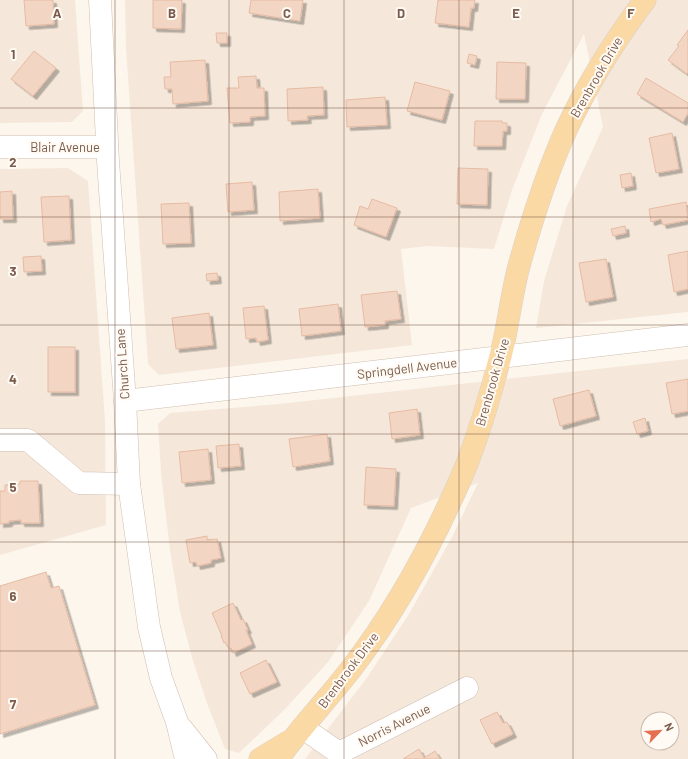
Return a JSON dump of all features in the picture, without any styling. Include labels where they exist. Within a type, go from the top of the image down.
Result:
[{"type":"main road","name":"Brenbrook Drive","points":[[278,759],[351,669],[396,606],[437,530],[468,462],[487,404],[500,358],[519,268],[540,195],[567,128],[594,77],[624,29],[645,0]]},
{"type":"main road","name":"Brenbrook Drive","points":[[260,759],[297,734]]},
{"type":"street","name":"Church Lane","points":[[100,0],[107,147],[125,401],[128,484],[149,627],[161,678],[177,722],[186,759]]},
{"type":"street","name":"Blair Avenue","points":[[0,147],[107,147]]},
{"type":"street","name":"Springdell Avenue","points":[[125,401],[688,335]]},
{"type":"street","points":[[0,440],[28,440],[79,483],[128,484]]},
{"type":"street","name":"Norris Avenue","points":[[297,734],[339,753],[467,688]]},
{"type":"street","name":"Church Lane","points":[[177,722],[206,759]]},
{"type":"shaded area","points":[[0,0],[75,0],[83,111],[72,122],[0,123]]},
{"type":"shaded area","points":[[125,0],[688,0],[688,312],[536,328],[544,281],[567,206],[603,127],[584,34],[542,114],[512,190],[494,249],[428,246],[401,249],[412,345],[159,375],[148,364],[126,48]]},
{"type":"shaded area","points":[[68,168],[88,181],[105,421],[106,525],[0,555],[0,169]]},
{"type":"shaded area","points":[[688,359],[688,759],[305,759],[366,679],[409,614],[452,537],[478,483],[411,508],[369,601],[328,662],[285,709],[239,753],[225,749],[193,661],[180,612],[170,550],[161,473],[158,424],[170,413],[279,404]]},
{"type":"building","points":[[24,0],[53,0],[54,24],[26,26]]},
{"type":"building","points":[[153,0],[182,0],[181,29],[153,28]]},
{"type":"building","points":[[251,0],[303,0],[300,21],[249,13]]},
{"type":"building","points":[[438,0],[475,0],[474,8],[471,8],[469,27],[435,23]]},
{"type":"building","points":[[688,30],[687,74],[668,60],[679,46],[677,45]]},
{"type":"building","points":[[216,33],[227,33],[227,43],[217,43]]},
{"type":"building","points":[[34,51],[56,68],[33,96],[11,79]]},
{"type":"building","points":[[469,54],[477,56],[475,65],[467,63]]},
{"type":"building","points":[[205,60],[208,101],[173,104],[172,89],[165,89],[164,77],[171,77],[170,62]]},
{"type":"building","points":[[497,62],[526,63],[525,99],[496,99]]},
{"type":"building","points":[[256,76],[257,88],[264,88],[265,116],[250,117],[250,122],[230,123],[227,88],[239,88],[238,77]]},
{"type":"building","points":[[646,78],[688,103],[688,113],[683,122],[637,94]]},
{"type":"building","points":[[415,82],[450,91],[442,120],[407,111]]},
{"type":"building","points":[[323,87],[324,115],[307,116],[308,120],[288,121],[287,89]]},
{"type":"building","points":[[385,97],[387,125],[347,127],[346,100]]},
{"type":"building","points":[[475,121],[502,121],[502,123],[507,123],[507,131],[503,131],[502,146],[474,146]]},
{"type":"building","points":[[672,133],[679,169],[656,173],[649,138]]},
{"type":"building","points":[[458,168],[488,169],[487,205],[457,204]]},
{"type":"building","points":[[631,173],[633,186],[622,188],[620,175]]},
{"type":"building","points":[[252,182],[254,210],[228,212],[226,184]]},
{"type":"building","points":[[318,189],[320,218],[280,221],[279,192]]},
{"type":"building","points":[[12,191],[13,219],[0,219],[0,192]]},
{"type":"building","points":[[69,196],[71,240],[44,242],[41,197]]},
{"type":"building","points":[[372,199],[397,208],[386,237],[354,225],[360,206],[368,209]]},
{"type":"building","points":[[686,202],[688,220],[663,225],[661,219],[651,222],[649,209]]},
{"type":"building","points":[[189,203],[191,243],[163,244],[161,204]]},
{"type":"building","points":[[625,226],[626,233],[613,236],[611,229]]},
{"type":"building","points":[[688,251],[688,289],[674,292],[668,255]]},
{"type":"building","points":[[41,256],[42,271],[24,272],[23,257]]},
{"type":"building","points":[[606,259],[613,297],[586,302],[579,263]]},
{"type":"building","points":[[217,273],[218,280],[207,281],[206,274]]},
{"type":"building","points":[[397,291],[401,319],[385,321],[385,325],[365,327],[361,295]]},
{"type":"building","points":[[338,304],[341,331],[302,336],[299,309]]},
{"type":"building","points":[[264,306],[268,340],[257,342],[256,338],[246,339],[243,308]]},
{"type":"building","points":[[209,313],[213,345],[176,349],[172,318]]},
{"type":"building","points":[[48,347],[75,347],[75,392],[48,392]]},
{"type":"building","points":[[688,379],[688,411],[672,414],[666,383]]},
{"type":"building","points":[[589,390],[596,416],[560,426],[553,399]]},
{"type":"building","points":[[417,409],[420,435],[392,439],[389,413]]},
{"type":"building","points":[[645,418],[648,431],[637,434],[633,422]]},
{"type":"building","points":[[327,434],[330,461],[293,467],[289,439]]},
{"type":"building","points":[[239,444],[241,466],[218,468],[216,446]]},
{"type":"building","points":[[208,449],[211,480],[182,483],[179,452]]},
{"type":"building","points":[[366,467],[396,469],[394,506],[364,505]]},
{"type":"building","points":[[20,481],[38,481],[40,523],[21,523],[21,520],[9,521],[9,523],[0,524],[0,491],[5,491],[5,485],[20,484]]},
{"type":"building","points":[[207,536],[207,540],[217,539],[221,558],[211,560],[211,563],[197,566],[196,562],[190,563],[186,540]]},
{"type":"building","points":[[46,572],[51,588],[59,586],[95,705],[0,734],[0,586]]},
{"type":"building","points":[[233,603],[241,620],[243,619],[252,644],[233,653],[231,648],[229,649],[225,642],[224,643],[212,613]]},
{"type":"building","points":[[266,660],[277,682],[250,694],[240,673]]},
{"type":"building","points":[[497,712],[503,723],[507,722],[513,734],[492,744],[480,720]]},
{"type":"building","points":[[419,749],[424,758],[435,751],[440,759],[403,759]]}]
